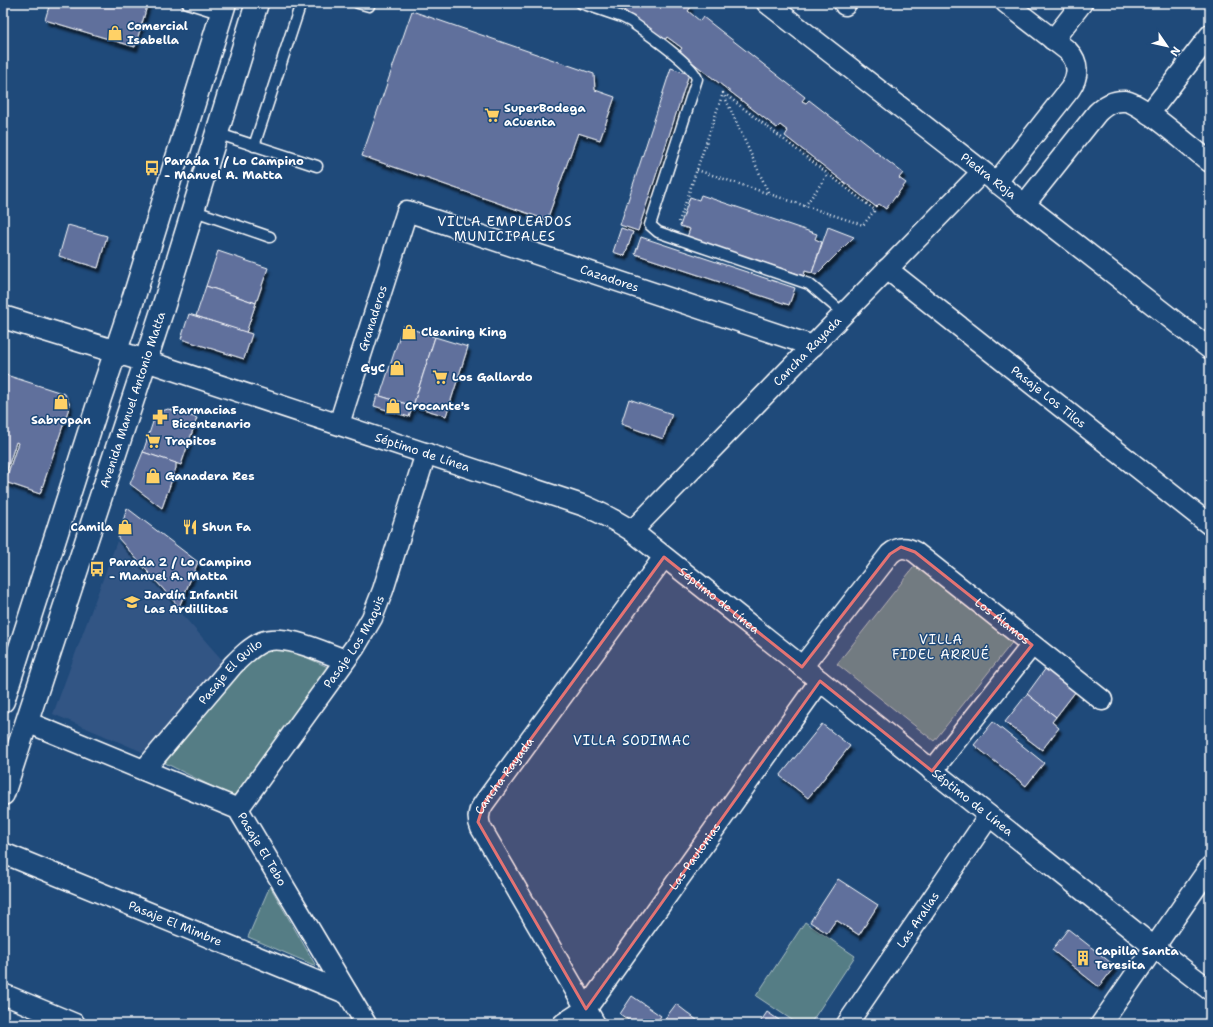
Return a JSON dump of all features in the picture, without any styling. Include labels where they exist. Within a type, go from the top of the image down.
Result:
[{"type":"main road","name":"Avenida Manuel Antonio Matta","points":[[3,794],[146,361],[257,3]]},
{"type":"main road","points":[[3,701],[224,8]]},
{"type":"main road","points":[[3,317],[146,361]]},
{"type":"street","name":"Piedra Roja","points":[[767,3],[1210,349]]},
{"type":"street","name":"Cancha Rayada","points":[[632,531],[887,269],[989,177],[1074,84],[1076,63],[1073,56],[1006,3]]},
{"type":"street","points":[[1053,40],[1082,3]]},
{"type":"street","points":[[1149,114],[1210,35]]},
{"type":"street","points":[[1024,205],[1103,107],[1110,103],[1125,101],[1134,103],[1210,162]]},
{"type":"street","name":"Cazadores","points":[[407,211],[813,346]]},
{"type":"street","name":"Granaderos","points":[[339,424],[407,211]]},
{"type":"street","name":"Pasaje Los Tilos","points":[[887,269],[1210,526]]},
{"type":"street","name":"Séptimo de Línea","points":[[146,361],[584,506],[605,515],[632,531],[932,771],[1210,990]]},
{"type":"street","name":"Pasaje Los Maquis","points":[[238,808],[364,633],[378,605],[426,453]]},
{"type":"street","name":"Los Álamos","points":[[802,667],[890,554],[894,550],[908,548],[1102,700]]},
{"type":"street","name":"Cancha Rayada","points":[[591,1017],[481,828],[478,822],[478,815],[480,808],[664,557]]},
{"type":"street","name":"Pasaje El Quilo","points":[[144,770],[233,665],[262,642],[271,640],[287,640],[345,660]]},
{"type":"street","points":[[932,771],[1032,645]]},
{"type":"street","name":"Las Paulonias","points":[[563,1024],[591,1017],[820,681]]},
{"type":"street","name":"Pasaje El Tebo","points":[[27,722],[238,808],[366,1024]]},
{"type":"street","name":"Las Aralias","points":[[847,1024],[989,816]]},
{"type":"street","name":"Pasaje El Mimbre","points":[[3,853],[348,994]]},
{"type":"street","points":[[1101,1024],[1210,866]]},
{"type":"street","points":[[3,994],[75,1024]]},
{"type":"lane","points":[[187,3],[224,8]]},
{"type":"lane","points":[[254,146],[301,3]]},
{"type":"lane","points":[[358,3],[369,6]]},
{"type":"lane","points":[[581,3],[630,21],[676,56],[693,71],[697,79],[650,225],[658,232],[809,284],[844,314]]},
{"type":"lane","points":[[216,133],[317,166]]},
{"type":"lane","points":[[192,210],[270,237]]},
{"type":"path","points":[[697,170],[863,224],[875,210],[723,93]]},
{"type":"path","points":[[677,227],[723,93]]},
{"type":"path","points":[[723,93],[769,194]]},
{"type":"path","points":[[805,206],[828,174]]},
{"type":"highlighted area","points":[[901,547],[915,552],[1032,645],[932,771],[820,681],[586,1009],[478,822],[484,803],[664,557],[802,667],[890,554]]},
{"type":"shaded area","name":"Jardín Infantil Las Ardillitas","points":[[117,541],[224,662],[145,753],[53,714]]},
{"type":"green space","points":[[917,563],[1014,640],[934,741],[837,664]]},
{"type":"green space","points":[[277,647],[292,651],[330,668],[233,797],[165,763],[252,655]]},
{"type":"green space","points":[[270,886],[316,966],[248,937]]},
{"type":"green space","points":[[805,922],[855,956],[810,1024],[798,1024],[756,996]]},
{"type":"building","name":"Comercial Isabella","points":[[50,3],[148,3],[135,47],[45,20]]},
{"type":"building","points":[[615,3],[685,3],[691,7],[688,11],[700,21],[703,17],[805,97],[802,101],[806,103],[809,100],[903,173],[899,178],[906,183],[886,209],[879,204],[876,207],[785,136],[788,131],[780,125],[777,128],[679,52],[682,48],[667,37],[664,41]]},
{"type":"building","name":"SuperBodega aCuenta","points":[[412,11],[594,74],[595,90],[615,97],[600,140],[578,133],[547,220],[362,156]]},
{"type":"building","points":[[671,68],[689,74],[638,231],[620,225]]},
{"type":"building","points":[[701,195],[817,234],[815,239],[822,242],[812,273],[805,271],[804,276],[687,237],[690,229],[680,226],[690,197],[699,200]]},
{"type":"building","points":[[68,225],[107,236],[98,268],[59,256]]},
{"type":"building","points":[[828,227],[854,237],[816,275],[812,273]]},
{"type":"building","points":[[621,228],[633,232],[625,256],[613,252]]},
{"type":"building","points":[[641,237],[795,288],[789,305],[635,254]]},
{"type":"building","points":[[218,251],[268,268],[256,303],[206,286]]},
{"type":"building","points":[[206,286],[256,303],[246,333],[196,316]]},
{"type":"building","points":[[189,314],[252,334],[244,359],[181,339]]},
{"type":"building","points":[[403,326],[435,337],[413,406],[380,396]]},
{"type":"building","name":"Los Gallardo","points":[[435,337],[468,347],[446,416],[413,406]]},
{"type":"building","points":[[3,374],[65,394],[70,405],[40,494],[5,482],[18,443],[16,442],[3,479]]},
{"type":"building","name":"Crocante's","points":[[377,395],[413,406],[409,417],[374,406]]},
{"type":"building","points":[[629,399],[672,414],[663,439],[621,424]]},
{"type":"building","points":[[168,409],[197,418],[181,465],[143,452],[156,413]]},
{"type":"building","name":"Ganadera Res","points":[[143,452],[176,463],[176,468],[162,508],[130,484]]},
{"type":"building","points":[[127,508],[198,562],[179,607],[118,538]]},
{"type":"building","points":[[1046,668],[1076,691],[1056,717],[1027,694]]},
{"type":"building","points":[[1027,694],[1056,717],[1052,722],[1059,728],[1042,750],[1005,722]]},
{"type":"building","points":[[993,722],[1044,763],[1026,786],[974,745]]},
{"type":"building","points":[[822,724],[850,746],[808,798],[780,776]]},
{"type":"building","points":[[838,879],[878,905],[859,935],[836,920],[827,933],[810,922]]},
{"type":"building","name":"Capilla Santa Teresita","points":[[1068,929],[1115,966],[1099,987],[1052,950]]},
{"type":"building","points":[[632,996],[661,1016],[655,1024],[634,1024],[620,1014]]},
{"type":"building","points":[[676,1004],[702,1024],[661,1024]]},
{"type":"building","points":[[767,1012],[785,1024],[759,1024]]},
{"type":"place","name":"Comercial Isabella","points":[[115,33]]},
{"type":"place","name":"SuperBodega aCuenta","points":[[492,115]]},
{"type":"place","name":"Parada 1 / Lo Campino - Manuel A. Matta","points":[[152,168]]},
{"type":"place","name":"Cleaning King","points":[[409,332]]},
{"type":"place","name":"GyC","points":[[397,368]]},
{"type":"place","name":"Los Gallardo","points":[[440,377]]},
{"type":"place","name":"Sabropan","points":[[61,402]]},
{"type":"place","name":"Crocante's","points":[[393,406]]},
{"type":"place","name":"Farmacias Bicentenario","points":[[160,417]]},
{"type":"place","name":"Trapitos","points":[[153,441]]},
{"type":"place","name":"Ganadera Res","points":[[153,476]]},
{"type":"place","name":"Camila","points":[[125,527]]},
{"type":"place","name":"Shun Fa","points":[[190,527]]},
{"type":"place","name":"Parada 2 / Lo Campino - Manuel A. Matta","points":[[97,569]]},
{"type":"place","name":"Jardín Infantil Las Ardillitas","points":[[132,602]]},
{"type":"place","name":"Capilla Santa Teresita","points":[[1083,958]]},
{"type":"district","name":"VILLA EMPLEADOS MUNICIPALES","points":[[505,228]]},
{"type":"district","name":"VILLA FIDEL ARRUÉ","points":[[941,646]]},
{"type":"district","name":"VILLA SODIMAC","points":[[632,740]]}]
